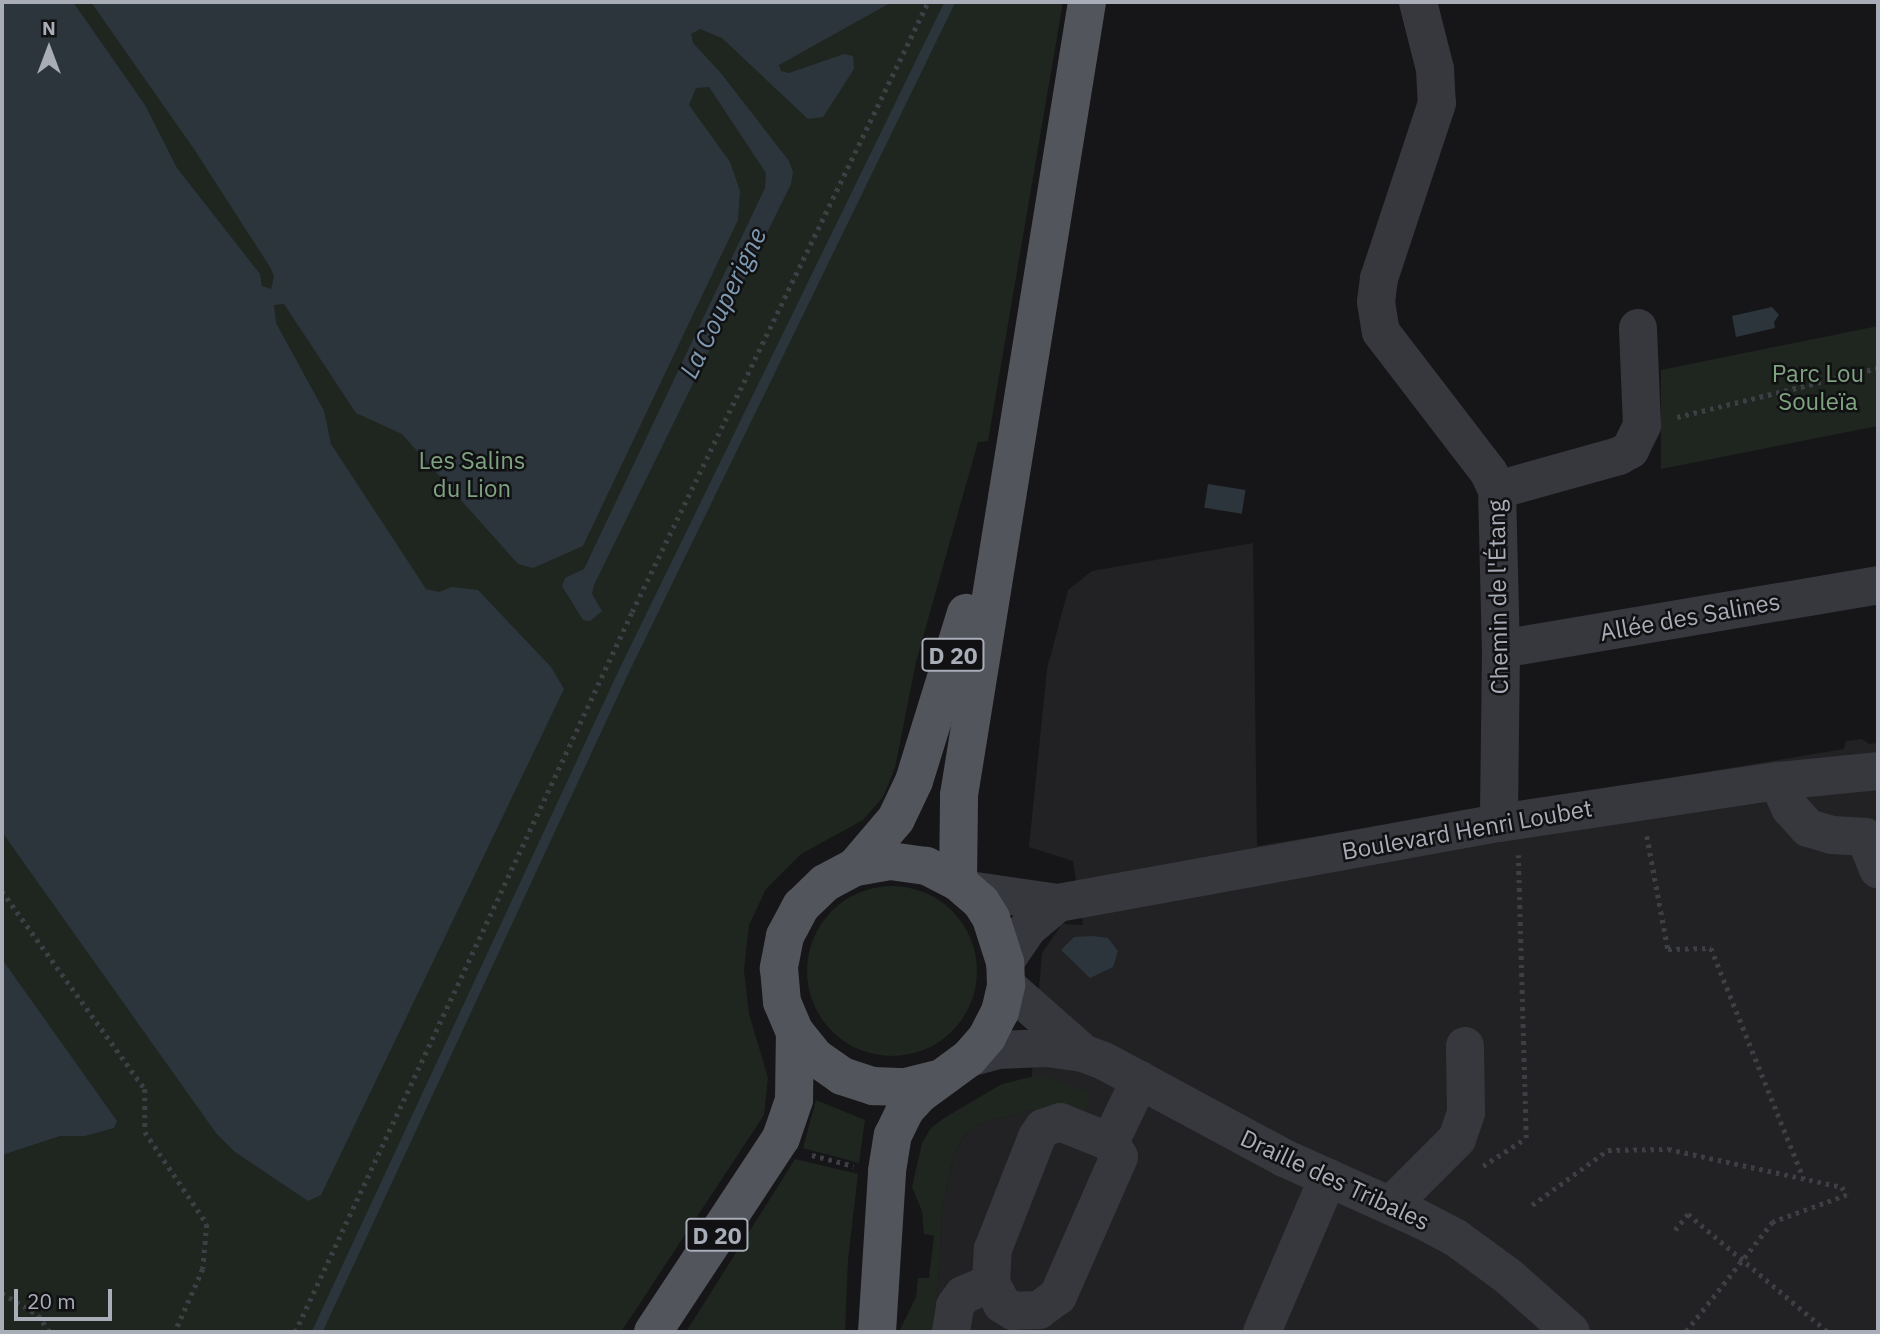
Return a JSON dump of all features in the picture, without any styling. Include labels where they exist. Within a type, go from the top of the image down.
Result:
[{"type":"main road","name":"D 20","points":[[963,886],[959,795],[1087,2]]},
{"type":"main road","name":"D 20","points":[[855,867],[896,819],[914,781],[972,594],[1019,428]]},
{"type":"main road","points":[[877,1332],[889,1149],[905,1110],[937,1079],[969,1058],[987,1037],[995,1020],[1005,974],[991,918],[963,886],[926,866],[890,861],[855,867],[825,883],[801,906],[785,936],[779,968],[782,1002],[795,1032],[824,1064],[842,1076],[873,1086],[906,1087],[937,1079]]},
{"type":"main road","name":"D 20","points":[[653,1332],[781,1138],[794,1100],[795,1032]]},
{"type":"street","name":"Chemin de l'Étang","points":[[1418,2],[1435,69],[1437,103],[1379,278],[1378,321],[1381,332],[1397,355],[1489,473],[1497,490],[1508,833]]},
{"type":"street","points":[[1497,490],[1619,456],[1636,443],[1642,425],[1638,328]]},
{"type":"street","name":"Allée des Salines","points":[[1501,649],[1878,584]]},
{"type":"street","name":"Boulevard Henri Loubet","points":[[963,886],[1058,903],[1508,833],[1778,781],[1878,771]]},
{"type":"street","points":[[1778,781],[1790,808],[1808,828],[1832,835],[1865,837],[1878,869]]},
{"type":"street","name":"Boulevard Henri Loubet","points":[[1005,974],[1027,929],[1058,903]]},
{"type":"street","name":"Draille des Tribales","points":[[1005,974],[1083,1052],[1273,1153],[1391,1205],[1456,1238],[1507,1276],[1571,1332]]},
{"type":"street","points":[[1391,1205],[1457,1139],[1466,1113],[1465,1046]]},
{"type":"street","name":"Draille des Tribales","points":[[969,1058],[1024,1048],[1083,1052]]},
{"type":"street","points":[[1110,1142],[1140,1080]]},
{"type":"street","points":[[1060,1122],[1110,1142],[1119,1157],[1058,1296],[1039,1310],[1013,1311],[1002,1304],[991,1283],[993,1249],[1043,1128],[1060,1122]]},
{"type":"street","points":[[1262,1332],[1328,1178]]},
{"type":"street","points":[[951,1332],[955,1306],[963,1294],[991,1283]]},
{"type":"path","points":[[295,1332],[632,612],[928,2]]},
{"type":"path","points":[[1642,425],[1878,368]]},
{"type":"path","points":[[1645,825],[1668,949],[1710,948],[1804,1179]]},
{"type":"path","points":[[1474,1172],[1526,1138],[1508,833]]},
{"type":"path","points":[[2,891],[145,1089],[145,1132],[207,1224],[203,1269],[175,1332]]},
{"type":"path","points":[[1532,1205],[1608,1150],[1668,1149],[1842,1187],[1847,1195],[1773,1222],[1686,1332]]},
{"type":"path","points":[[803,1153],[865,1169]]},
{"type":"path","points":[[1675,1230],[1688,1214],[1828,1332]]},
{"type":"path","points":[[2,1293],[38,1315],[50,1332]]},
{"type":"shaded area","points":[[1253,543],[1257,846],[1844,749],[1846,741],[1862,739],[1869,744],[1878,743],[1878,1332],[939,1332],[936,1321],[942,1211],[954,1155],[964,1135],[980,1124],[1029,1110],[1042,953],[1062,924],[1083,925],[1073,861],[1029,847],[1047,669],[1068,590],[1092,571]]},
{"type":"green space","name":"Les Salins du Lion","points":[[2,2],[1063,2],[988,441],[978,442],[916,662],[895,768],[883,797],[863,820],[801,854],[766,889],[749,925],[744,970],[749,1014],[768,1078],[764,1115],[621,1332],[2,1332]]},
{"type":"green space","name":"Parc Lou Souleïa","points":[[1878,326],[1878,426],[1661,469],[1661,370]]},
{"type":"green space","points":[[892,886],[925,892],[952,911],[971,938],[977,971],[971,1004],[952,1031],[925,1050],[892,1056],[859,1050],[832,1031],[813,1004],[807,971],[813,938],[832,911],[859,892]]},
{"type":"green space","points":[[1031,1077],[1047,1077],[1092,1093],[1083,1114],[1029,1110],[980,1124],[964,1135],[954,1155],[942,1211],[936,1321],[939,1332],[899,1332],[916,1297],[918,1278],[929,1278],[934,1236],[924,1234],[922,1211],[912,1187],[922,1143],[931,1128],[944,1118],[1002,1084]]},
{"type":"green space","points":[[816,1100],[865,1120],[859,1163],[803,1148]]},
{"type":"green space","points":[[795,1159],[858,1174],[848,1260],[845,1332],[686,1332]]},
{"type":"water","name":"La Couperigne","points":[[2,2],[73,2],[145,105],[177,168],[260,274],[262,286],[271,289],[274,276],[270,267],[194,149],[91,2],[892,2],[779,65],[781,71],[789,73],[844,54],[853,56],[854,69],[823,117],[808,119],[722,38],[700,29],[691,34],[693,43],[720,72],[789,161],[793,172],[791,184],[594,585],[592,594],[602,611],[590,621],[583,620],[562,586],[565,578],[584,569],[765,188],[766,173],[709,87],[696,88],[689,105],[730,162],[740,191],[738,220],[583,546],[533,568],[518,564],[402,434],[356,413],[284,304],[274,305],[276,323],[324,411],[331,444],[426,589],[439,592],[452,587],[478,590],[551,667],[564,689],[321,1195],[308,1201],[235,1152],[216,1133],[2,832]]},
{"type":"water","points":[[1772,307],[1779,315],[1774,322],[1775,328],[1736,337],[1732,316]]},
{"type":"water","points":[[1208,484],[1246,490],[1242,514],[1204,508]]},
{"type":"water","points":[[1074,937],[1108,938],[1118,951],[1113,967],[1090,978],[1061,950]]},
{"type":"water","points":[[2,959],[117,1121],[114,1128],[85,1136],[60,1136],[2,1155]]},
{"type":"waterway","points":[[317,1332],[624,671],[950,2]]}]
